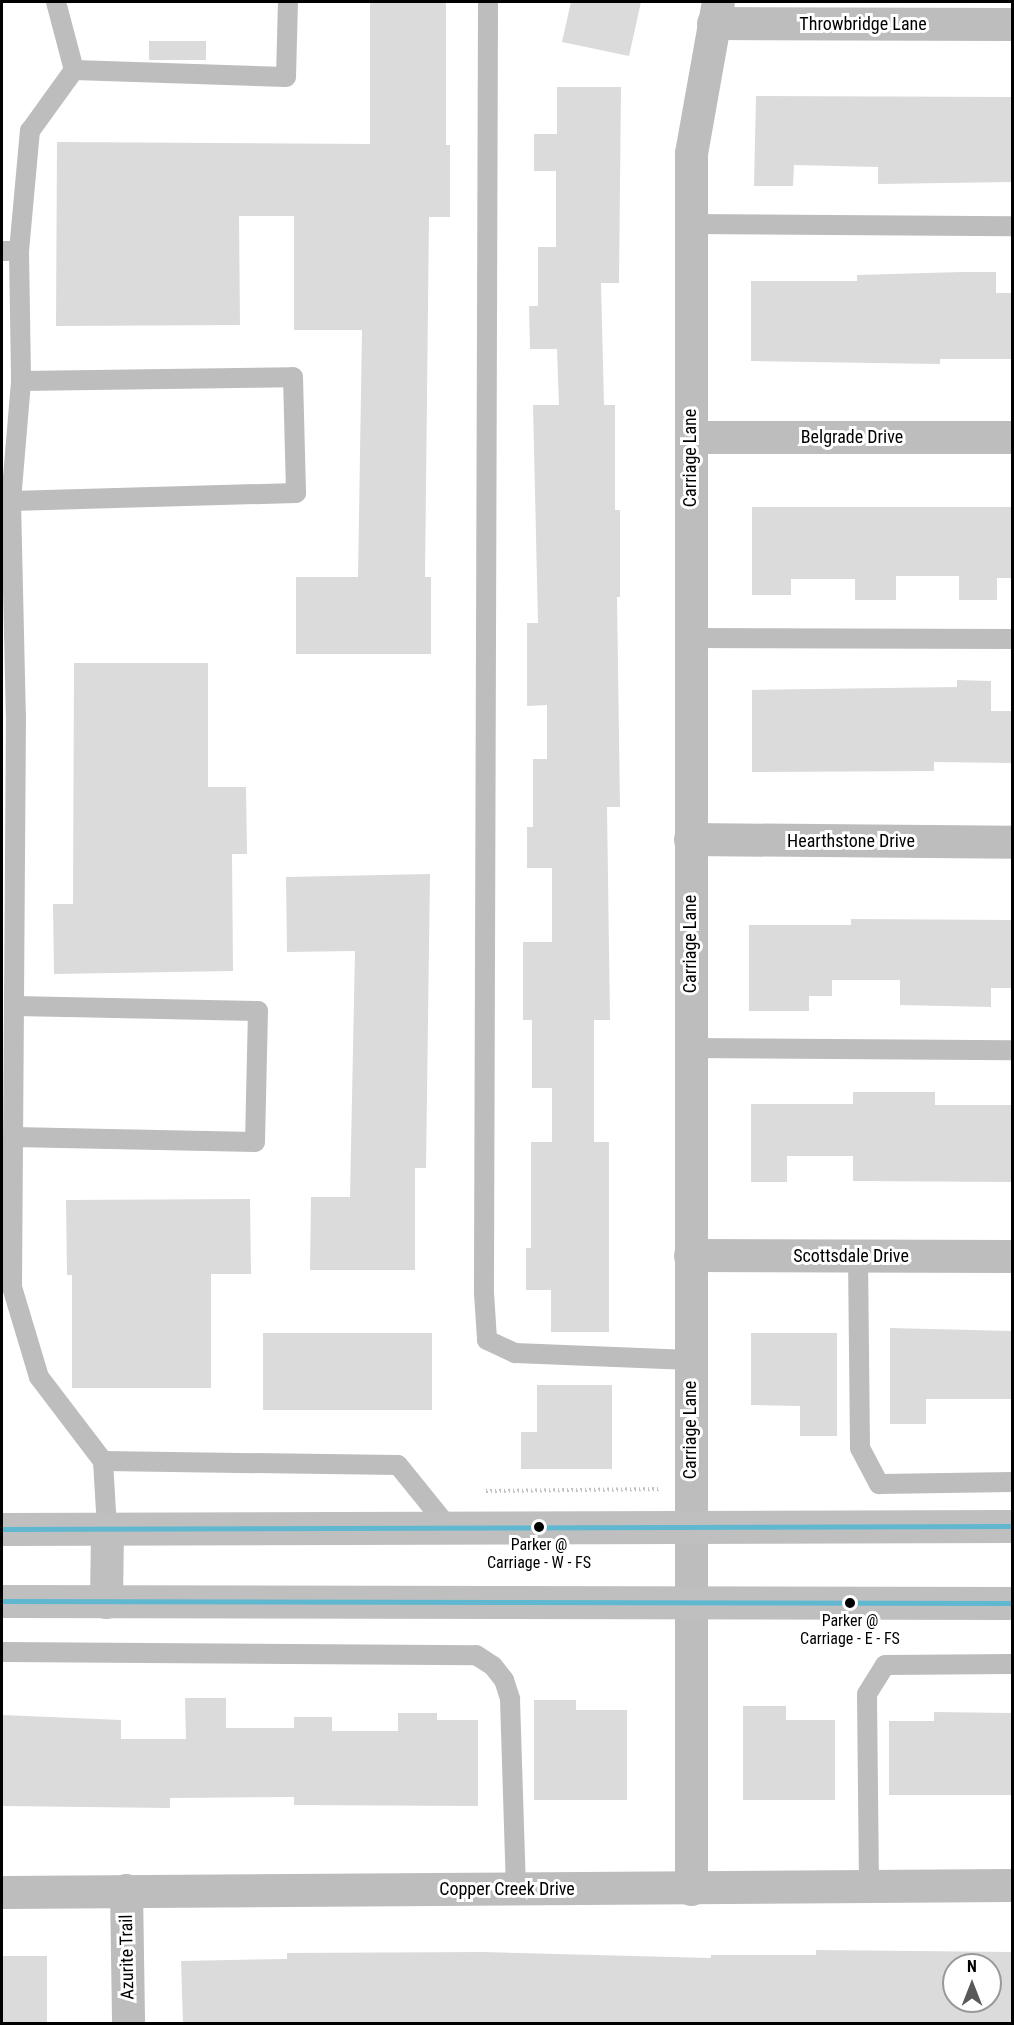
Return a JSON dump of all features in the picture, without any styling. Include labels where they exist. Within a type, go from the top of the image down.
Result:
[{"type":"main road","points":[[2,1528],[1012,1526]]},
{"type":"main road","points":[[106,1602],[107,1528]]},
{"type":"main road","points":[[2,1601],[690,1605],[1012,1603]]},
{"type":"street","name":"Carriage Lane","points":[[691,1889],[691,153],[715,12]]},
{"type":"street","name":"Throwbridge Lane","points":[[715,12],[1012,24]]},
{"type":"street","name":"Belgrade Drive","points":[[691,437],[1012,437]]},
{"type":"street","name":"Hearthstone Drive","points":[[690,839],[1012,842]]},
{"type":"street","name":"Scottsdale Drive","points":[[690,1256],[1012,1256]]},
{"type":"street","name":"Copper Creek Drive","points":[[2,1892],[1012,1885]]},
{"type":"street","name":"Azurite Trail","points":[[126,1890],[128,2024]]},
{"type":"lane","points":[[56,2],[74,70]]},
{"type":"lane","points":[[74,70],[286,77],[288,2]]},
{"type":"lane","points":[[488,2],[484,1281],[487,1340],[515,1353],[690,1360]]},
{"type":"lane","points":[[74,70],[30,131],[10,251],[21,381],[11,501],[16,714],[12,1287],[39,1377],[103,1461],[107,1528]]},
{"type":"lane","points":[[691,224],[1012,226]]},
{"type":"lane","points":[[11,501],[296,493],[293,377],[21,381]]},
{"type":"lane","points":[[690,638],[1012,639]]},
{"type":"lane","points":[[13,1137],[255,1142],[258,1011],[14,1006]]},
{"type":"lane","points":[[690,1048],[1012,1050]]},
{"type":"lane","points":[[858,1256],[860,1448],[879,1484],[1012,1482]]},
{"type":"lane","points":[[103,1461],[398,1465],[449,1528]]},
{"type":"lane","points":[[2,1652],[476,1655],[493,1666],[504,1680],[510,1699],[516,1889]]},
{"type":"lane","points":[[869,1886],[867,1694],[885,1665],[1012,1664]]},
{"type":"path","points":[[478,1491],[690,1488]]},
{"type":"building","points":[[370,2],[446,2],[446,145],[450,145],[450,217],[429,217],[425,577],[431,577],[431,654],[296,654],[296,577],[358,577],[362,330],[294,330],[294,216],[239,216],[240,325],[56,326],[57,142],[370,144]]},
{"type":"building","points":[[571,2],[641,2],[629,56],[562,42]]},
{"type":"building","points":[[149,41],[206,41],[206,60],[149,60]]},
{"type":"building","points":[[557,87],[621,87],[619,283],[601,283],[604,405],[615,405],[615,510],[620,510],[620,597],[617,597],[620,807],[607,807],[610,1020],[594,1020],[594,1142],[609,1142],[609,1332],[551,1332],[551,1290],[526,1290],[526,1248],[531,1248],[531,1142],[552,1142],[552,1088],[532,1088],[532,1020],[523,1020],[523,942],[552,942],[552,868],[527,868],[527,827],[533,827],[533,759],[547,759],[547,705],[527,706],[527,623],[538,623],[533,405],[559,405],[557,349],[530,349],[529,306],[538,306],[538,247],[556,247],[556,171],[534,171],[534,134],[557,134]]},
{"type":"building","points":[[756,96],[1012,97],[1012,182],[878,184],[878,167],[794,165],[793,186],[754,186]]},
{"type":"building","points":[[996,272],[996,293],[1012,293],[1012,359],[940,359],[940,364],[751,361],[751,281],[857,281],[857,275]]},
{"type":"building","points":[[752,507],[1012,507],[1012,578],[997,578],[997,600],[959,600],[959,576],[896,576],[896,600],[855,600],[855,579],[791,579],[791,595],[752,595]]},
{"type":"building","points":[[74,663],[208,663],[208,787],[246,787],[247,854],[232,854],[233,971],[54,974],[53,904],[73,904]]},
{"type":"building","points":[[957,680],[991,681],[991,711],[1012,711],[1012,763],[934,762],[934,771],[752,772],[752,690],[957,687]]},
{"type":"building","points":[[430,874],[426,1168],[415,1168],[415,1270],[310,1270],[311,1197],[350,1197],[355,951],[287,952],[286,877]]},
{"type":"building","points":[[851,919],[1012,920],[1012,988],[991,988],[991,1007],[900,1005],[900,980],[832,980],[832,996],[809,996],[809,1011],[749,1011],[749,925],[851,925]]},
{"type":"building","points":[[853,1092],[935,1092],[935,1105],[1012,1105],[1012,1182],[853,1181],[853,1156],[787,1156],[787,1182],[751,1182],[751,1104],[853,1104]]},
{"type":"building","points":[[250,1199],[251,1274],[211,1274],[211,1388],[72,1388],[72,1275],[67,1275],[66,1200]]},
{"type":"building","points":[[890,1328],[1012,1331],[1012,1399],[926,1399],[926,1424],[890,1424]]},
{"type":"building","points":[[263,1333],[432,1333],[432,1410],[263,1410]]},
{"type":"building","points":[[751,1333],[837,1333],[837,1436],[800,1436],[800,1406],[751,1405]]},
{"type":"building","points":[[537,1385],[612,1385],[612,1469],[521,1469],[521,1432],[537,1432]]},
{"type":"building","points":[[185,1698],[226,1698],[226,1728],[294,1728],[294,1717],[332,1717],[332,1731],[398,1731],[398,1713],[437,1713],[437,1720],[478,1720],[478,1806],[294,1805],[294,1797],[170,1798],[170,1808],[2,1806],[2,1715],[121,1720],[121,1739],[186,1739]]},
{"type":"building","points":[[534,1700],[576,1700],[576,1710],[627,1710],[627,1800],[534,1800]]},
{"type":"building","points":[[743,1706],[786,1706],[786,1720],[835,1720],[835,1800],[743,1800]]},
{"type":"building","points":[[934,1712],[1012,1713],[1012,1795],[889,1795],[889,1721],[934,1721]]},
{"type":"building","points":[[816,1950],[1012,1952],[1012,2024],[183,2024],[181,1961],[287,1959],[287,1953],[483,1952],[711,1958],[711,1955],[816,1955]]},
{"type":"building","points":[[2,1956],[47,1956],[47,2024],[2,2024]]},
{"type":"transit line","points":[[2,1529],[1012,1526]]},
{"type":"transit line","points":[[2,1601],[1012,1603]]},
{"type":"place","name":"Parker @ Carriage - W - FS","points":[[539,1527]]},
{"type":"place","name":"Parker @ Carriage - E - FS","points":[[850,1603]]}]
